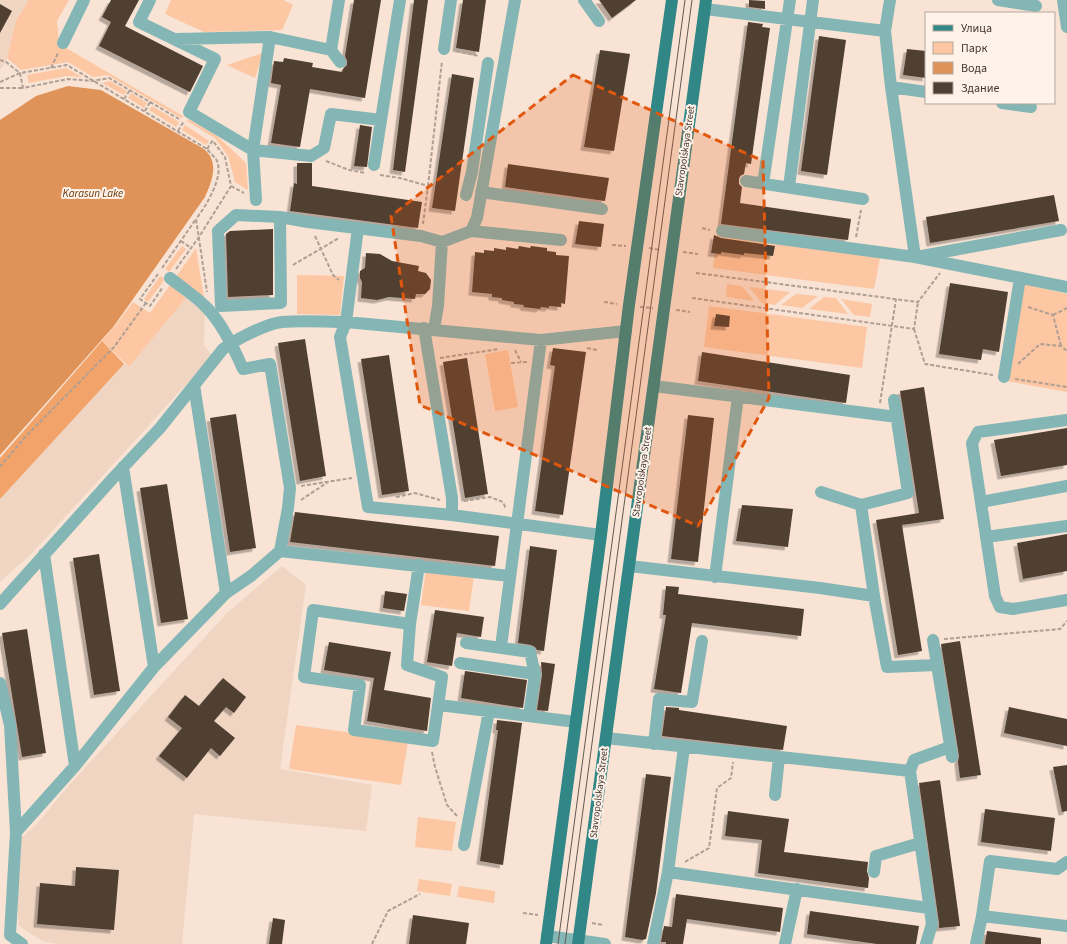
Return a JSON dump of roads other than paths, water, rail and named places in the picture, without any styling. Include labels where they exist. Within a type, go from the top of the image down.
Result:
[{"type":"main road","points":[[547,940],[601,535],[629,306],[672,0]]},
{"type":"main road","name":"Stavropolskaya Street","points":[[579,942],[706,5]]},
{"type":"street","points":[[63,43],[84,0]]},
{"type":"street","points":[[150,0],[140,22],[216,59],[189,112],[253,150],[311,156],[324,148],[331,114],[381,120]]},
{"type":"street","points":[[331,50],[339,0]]},
{"type":"street","points":[[374,171],[400,0]]},
{"type":"street","points":[[444,49],[451,0]]},
{"type":"street","points":[[471,231],[477,218],[515,0]]},
{"type":"street","points":[[584,0],[599,21]]},
{"type":"street","points":[[763,184],[790,0]]},
{"type":"street","points":[[789,187],[812,0]]},
{"type":"street","points":[[890,0],[885,31],[891,87],[915,258]]},
{"type":"street","points":[[998,0],[1036,6]]},
{"type":"street","points":[[1063,0],[1067,27]]},
{"type":"street","points":[[706,5],[787,20],[885,31]]},
{"type":"street","points":[[175,39],[270,37],[331,50],[340,62]]},
{"type":"street","points":[[252,197],[253,150],[270,37]]},
{"type":"street","points":[[466,195],[472,172],[485,85],[485,60]]},
{"type":"street","points":[[485,85],[499,88]]},
{"type":"street","points":[[891,87],[925,92]]},
{"type":"street","points":[[1009,104],[1031,107]]},
{"type":"street","points":[[480,114],[494,117]]},
{"type":"street","points":[[476,144],[489,147]]},
{"type":"street","points":[[472,172],[484,174]]},
{"type":"street","points":[[746,181],[863,199]]},
{"type":"street","points":[[481,192],[602,209]]},
{"type":"street","points":[[281,303],[221,306],[218,231],[236,215],[280,216],[308,222],[421,236],[442,242],[471,231],[561,240]]},
{"type":"street","points":[[280,216],[281,322]]},
{"type":"street","points":[[358,228],[346,322],[341,333],[340,344],[368,507],[452,515],[601,535]]},
{"type":"street","points":[[915,258],[1061,230]]},
{"type":"street","points":[[722,231],[915,258],[1067,287]]},
{"type":"street","points":[[442,242],[442,306],[429,329],[429,359],[452,498],[452,515]]},
{"type":"street","points":[[16,832],[75,766],[154,667],[226,593],[251,576],[280,551],[290,488],[270,364],[243,369],[231,343],[209,311],[204,305],[170,278]]},
{"type":"street","points":[[1004,377],[1020,278]]},
{"type":"street","points":[[0,604],[160,428],[223,349],[231,343],[271,325],[281,322],[346,322],[541,340],[626,331]]},
{"type":"street","points":[[501,647],[541,340]]},
{"type":"street","points":[[194,385],[226,593]]},
{"type":"street","points":[[654,386],[897,417]]},
{"type":"street","points":[[716,577],[738,396]]},
{"type":"street","points":[[821,492],[861,505],[908,493],[894,400]]},
{"type":"street","points":[[1067,420],[978,432],[972,443],[995,596],[1000,607],[1013,609],[1067,600]]},
{"type":"street","points":[[123,467],[154,667]]},
{"type":"street","points":[[981,502],[1067,486]]},
{"type":"street","points":[[861,505],[874,596],[887,667],[937,665]]},
{"type":"street","points":[[986,537],[1067,526]]},
{"type":"street","points":[[280,551],[510,576]]},
{"type":"street","points":[[44,554],[75,766]]},
{"type":"street","points":[[410,624],[313,610],[304,677],[360,685],[354,730],[433,741],[442,677],[407,665],[410,624],[419,565]]},
{"type":"street","points":[[629,566],[820,588],[874,596]]},
{"type":"street","points":[[926,944],[932,924],[910,771],[914,760],[951,752],[933,640]]},
{"type":"street","points":[[654,744],[659,699],[692,702],[702,641]]},
{"type":"street","points":[[466,643],[530,652],[535,674],[528,716]]},
{"type":"street","points":[[460,663],[535,674]]},
{"type":"street","points":[[0,684],[16,832],[10,935],[22,944]]},
{"type":"street","points":[[439,705],[576,722]]},
{"type":"street","points":[[464,845],[489,711]]},
{"type":"street","points":[[606,738],[910,771]]},
{"type":"street","points":[[653,944],[668,872],[684,747]]},
{"type":"street","points":[[775,795],[779,757]]},
{"type":"street","points":[[874,872],[876,856],[920,843]]},
{"type":"street","points":[[976,944],[982,916],[990,860],[1057,869],[1067,862]]},
{"type":"street","points":[[668,872],[929,908]]},
{"type":"street","points":[[754,878],[828,889]]},
{"type":"street","points":[[785,944],[797,889]]},
{"type":"street","points":[[982,916],[1067,926]]},
{"type":"street","points":[[547,940],[606,944]]},
{"type":"water","name":"Karasun Lake","points":[[68,86],[101,90],[202,148],[211,157],[213,163],[213,174],[205,197],[114,326],[0,455],[0,120],[36,96]]},
{"type":"tram line","points":[[558,944],[685,0]]},
{"type":"tram line","points":[[565,944],[692,0]]}]
